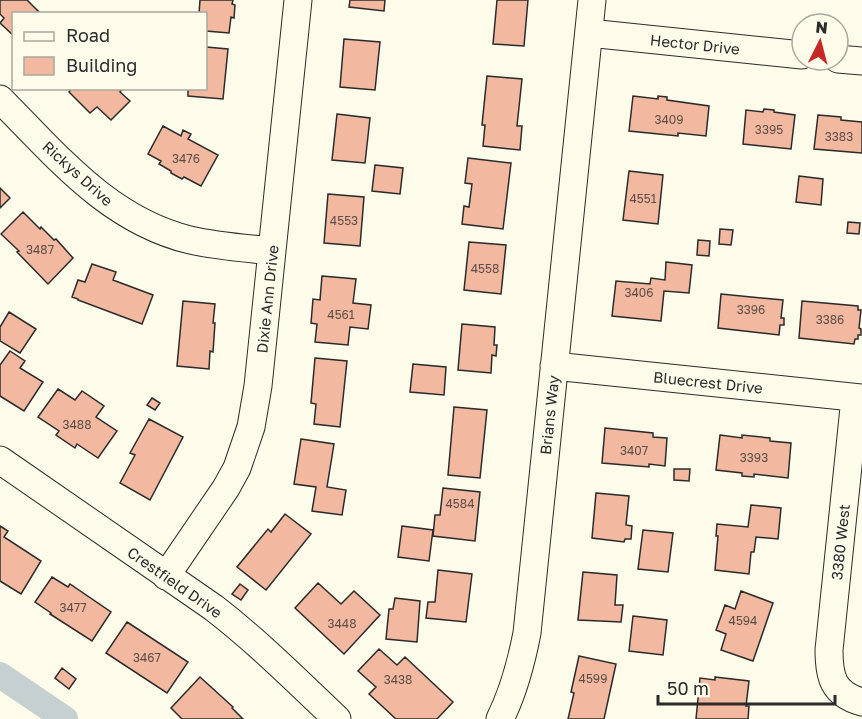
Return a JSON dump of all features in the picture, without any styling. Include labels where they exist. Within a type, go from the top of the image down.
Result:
[{"type":"street","name":"Dixie Ann Drive","points":[[166,576],[226,488],[237,468],[251,427],[298,0]]},
{"type":"street","name":"Brians Way","points":[[500,719],[520,668],[527,633],[592,0]]},
{"type":"street","name":"Hector Drive","points":[[589,33],[790,54]]},
{"type":"street","name":"Rickys Drive","points":[[0,99],[83,182],[134,218],[190,240],[272,251]]},
{"type":"street","name":"Bluecrest Drive","points":[[554,366],[858,398]]},
{"type":"street","name":"3380 West","points":[[858,398],[829,662],[834,685],[844,694],[862,702]]},
{"type":"street","name":"Crestfield Drive","points":[[0,460],[214,608],[240,628],[337,719]]},
{"type":"building","points":[[0,0],[27,0],[39,12],[12,12],[12,34],[0,23],[4,18],[0,14]]},
{"type":"building","points":[[200,0],[233,0],[232,4],[235,5],[229,33],[207,31],[207,12],[199,12]]},
{"type":"building","points":[[350,0],[385,0],[384,11],[349,7]]},
{"type":"building","points":[[497,0],[528,0],[524,46],[493,44]]},
{"type":"building","points":[[344,39],[380,42],[375,90],[340,87]]},
{"type":"building","points":[[207,47],[228,49],[223,99],[188,96],[188,90],[207,90]]},
{"type":"building","points":[[487,76],[522,79],[517,126],[522,126],[520,150],[483,146],[485,125],[482,125]]},
{"type":"building","points":[[70,90],[122,90],[120,92],[130,101],[111,120],[97,107],[90,113],[69,92]]},
{"type":"building","points":[[633,96],[658,99],[658,96],[667,97],[667,100],[709,106],[706,136],[678,133],[678,136],[629,131]]},
{"type":"building","points":[[764,109],[795,115],[791,149],[743,144],[746,110],[763,112]]},
{"type":"building","points":[[337,114],[370,118],[365,163],[332,160]]},
{"type":"building","points":[[818,115],[862,122],[862,153],[814,149]]},
{"type":"building","points":[[163,126],[181,136],[183,130],[191,134],[188,139],[218,155],[201,186],[171,173],[159,164],[161,161],[148,154]]},
{"type":"building","points":[[468,158],[511,163],[503,229],[462,224],[464,206],[469,207],[472,184],[465,183]]},
{"type":"building","points":[[375,165],[403,168],[400,194],[372,191]]},
{"type":"building","points":[[629,171],[663,175],[658,224],[623,220]]},
{"type":"building","points":[[799,176],[823,179],[821,205],[796,202]]},
{"type":"building","points":[[0,188],[10,198],[0,208]]},
{"type":"building","points":[[328,194],[364,197],[360,246],[324,243]]},
{"type":"building","points":[[23,212],[40,229],[41,227],[54,240],[56,239],[73,258],[48,284],[1,234]]},
{"type":"building","points":[[848,222],[860,223],[859,234],[847,233]]},
{"type":"building","points":[[720,229],[733,230],[731,245],[719,244]]},
{"type":"building","points":[[698,240],[710,241],[709,256],[697,255]]},
{"type":"building","points":[[469,242],[506,245],[501,294],[464,290]]},
{"type":"building","points":[[666,262],[692,265],[689,293],[664,291],[661,321],[612,316],[616,281],[650,284],[651,278],[665,280]]},
{"type":"building","points":[[92,264],[116,272],[113,280],[153,295],[142,324],[72,297],[78,280],[85,282]]},
{"type":"building","points":[[322,276],[356,279],[353,303],[371,305],[368,329],[350,327],[348,345],[315,342],[317,324],[311,323],[313,299],[320,300]]},
{"type":"building","points":[[721,294],[783,300],[781,318],[784,318],[784,325],[780,325],[779,335],[718,328]]},
{"type":"building","points":[[183,301],[215,304],[213,352],[210,351],[209,369],[177,366]]},
{"type":"building","points":[[802,301],[858,306],[858,310],[861,310],[859,328],[861,335],[858,335],[854,344],[799,338]]},
{"type":"building","points":[[9,312],[36,329],[20,353],[0,341],[0,327]]},
{"type":"building","points":[[462,324],[495,327],[494,345],[497,345],[496,356],[492,355],[491,373],[458,370]]},
{"type":"building","points":[[10,351],[25,361],[20,368],[43,382],[24,411],[0,396],[0,365]]},
{"type":"building","points":[[315,358],[347,361],[340,427],[314,424],[316,404],[311,403]]},
{"type":"building","points":[[413,364],[446,367],[444,395],[410,392]]},
{"type":"building","points":[[58,389],[75,400],[82,391],[104,406],[96,417],[117,431],[98,458],[77,444],[75,448],[56,435],[59,431],[38,417]]},
{"type":"building","points":[[152,398],[160,403],[155,410],[147,405]]},
{"type":"building","points":[[454,407],[487,410],[480,478],[448,475]]},
{"type":"building","points":[[149,419],[183,437],[150,500],[120,483],[135,455],[130,453]]},
{"type":"building","points":[[605,428],[653,433],[653,437],[667,438],[665,466],[602,463]]},
{"type":"building","points":[[720,435],[770,438],[770,441],[791,443],[788,478],[754,474],[754,477],[742,476],[742,473],[716,470]]},
{"type":"building","points":[[301,439],[334,444],[327,487],[346,490],[342,515],[312,511],[316,487],[294,484]]},
{"type":"building","points":[[674,469],[690,469],[689,481],[674,480]]},
{"type":"building","points":[[443,488],[480,492],[475,541],[433,536],[435,515],[440,515]]},
{"type":"building","points":[[596,493],[629,496],[626,525],[632,526],[631,539],[625,539],[624,542],[592,538]]},
{"type":"building","points":[[751,505],[781,508],[778,539],[756,537],[754,552],[751,552],[749,574],[715,570],[717,524],[748,527]]},
{"type":"building","points":[[285,514],[311,534],[266,590],[237,567],[268,529],[271,532]]},
{"type":"building","points":[[0,526],[8,531],[4,537],[41,561],[21,594],[0,581]]},
{"type":"building","points":[[402,526],[433,530],[429,561],[398,557]]},
{"type":"building","points":[[643,530],[673,533],[668,572],[638,569]]},
{"type":"building","points":[[438,570],[472,574],[466,622],[426,618],[428,602],[435,602]]},
{"type":"building","points":[[583,572],[617,575],[615,605],[623,605],[621,622],[578,620]]},
{"type":"building","points":[[52,577],[68,587],[70,584],[111,612],[92,641],[35,602]]},
{"type":"building","points":[[318,583],[341,604],[354,591],[380,615],[344,654],[295,608]]},
{"type":"building","points":[[240,584],[248,590],[241,600],[232,594]]},
{"type":"building","points":[[741,591],[773,603],[753,661],[721,650],[726,634],[716,630],[725,605],[735,609]]},
{"type":"building","points":[[395,598],[420,601],[417,642],[386,639],[389,609],[393,609]]},
{"type":"building","points":[[633,616],[667,620],[663,655],[629,651]]},
{"type":"building","points":[[127,622],[188,662],[167,693],[106,653]]},
{"type":"building","points":[[379,649],[397,665],[405,657],[453,702],[437,719],[396,719],[369,694],[376,687],[358,671]]},
{"type":"building","points":[[579,656],[616,664],[604,719],[568,719]]},
{"type":"building","points":[[62,668],[76,679],[69,689],[55,678]]},
{"type":"building","points":[[200,677],[243,719],[182,719],[171,708]]},
{"type":"building","points":[[715,677],[749,681],[746,706],[749,706],[748,719],[696,719],[700,678],[715,680]]},
{"type":"waterway","points":[[0,675],[65,719]]}]
